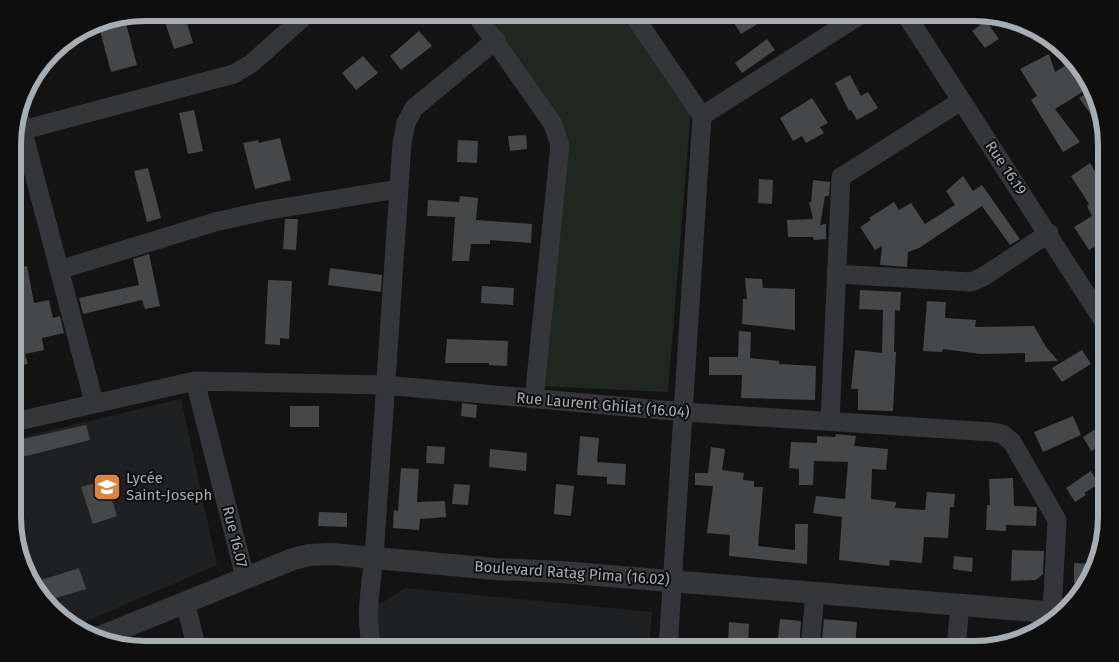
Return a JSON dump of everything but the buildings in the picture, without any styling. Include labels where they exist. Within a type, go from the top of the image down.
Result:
[{"type":"street","points":[[638,21],[702,116],[669,640]]},
{"type":"street","points":[[702,116],[850,21]]},
{"type":"street","name":"Rue 16.19","points":[[910,21],[1097,310]]},
{"type":"street","points":[[24,120],[234,74],[252,63],[297,22]]},
{"type":"street","points":[[482,22],[553,124],[560,145],[534,400]]},
{"type":"street","points":[[370,641],[368,629],[368,600],[374,558],[398,190],[402,143],[406,123],[414,108],[496,40]]},
{"type":"street","points":[[830,421],[842,177],[960,101]]},
{"type":"street","points":[[22,129],[94,402]]},
{"type":"street","points":[[59,270],[215,222],[264,211],[398,190]]},
{"type":"street","points":[[836,274],[971,282],[983,277],[1049,233]]},
{"type":"street","name":"Rue Laurent Ghilat (16.04)","points":[[21,420],[94,402],[195,381],[384,384],[534,400],[684,412],[992,432],[1002,434],[1012,442],[1057,520],[1056,610]]},
{"type":"street","name":"Rue 16.07","points":[[195,381],[245,577]]},
{"type":"street","name":"Boulevard Ratag Pima (16.02)","points":[[106,634],[245,577],[309,555],[672,580],[1053,613]]},
{"type":"street","points":[[811,640],[815,593]]},
{"type":"street","points":[[185,602],[195,641]]},
{"type":"street","points":[[957,640],[960,604]]},
{"type":"shaded area","points":[[626,21],[691,110],[668,392],[535,386],[556,144],[472,22]]},
{"type":"shaded area","name":"Lycée Saint-Joseph","points":[[181,399],[217,565],[82,623],[76,620],[52,599],[42,586],[25,549],[21,517],[21,437]]},
{"type":"shaded area","points":[[405,588],[652,612],[650,640],[377,641],[371,607],[385,601]]},
{"type":"place","name":"Lycée Saint-Joseph","points":[[107,487]]}]
